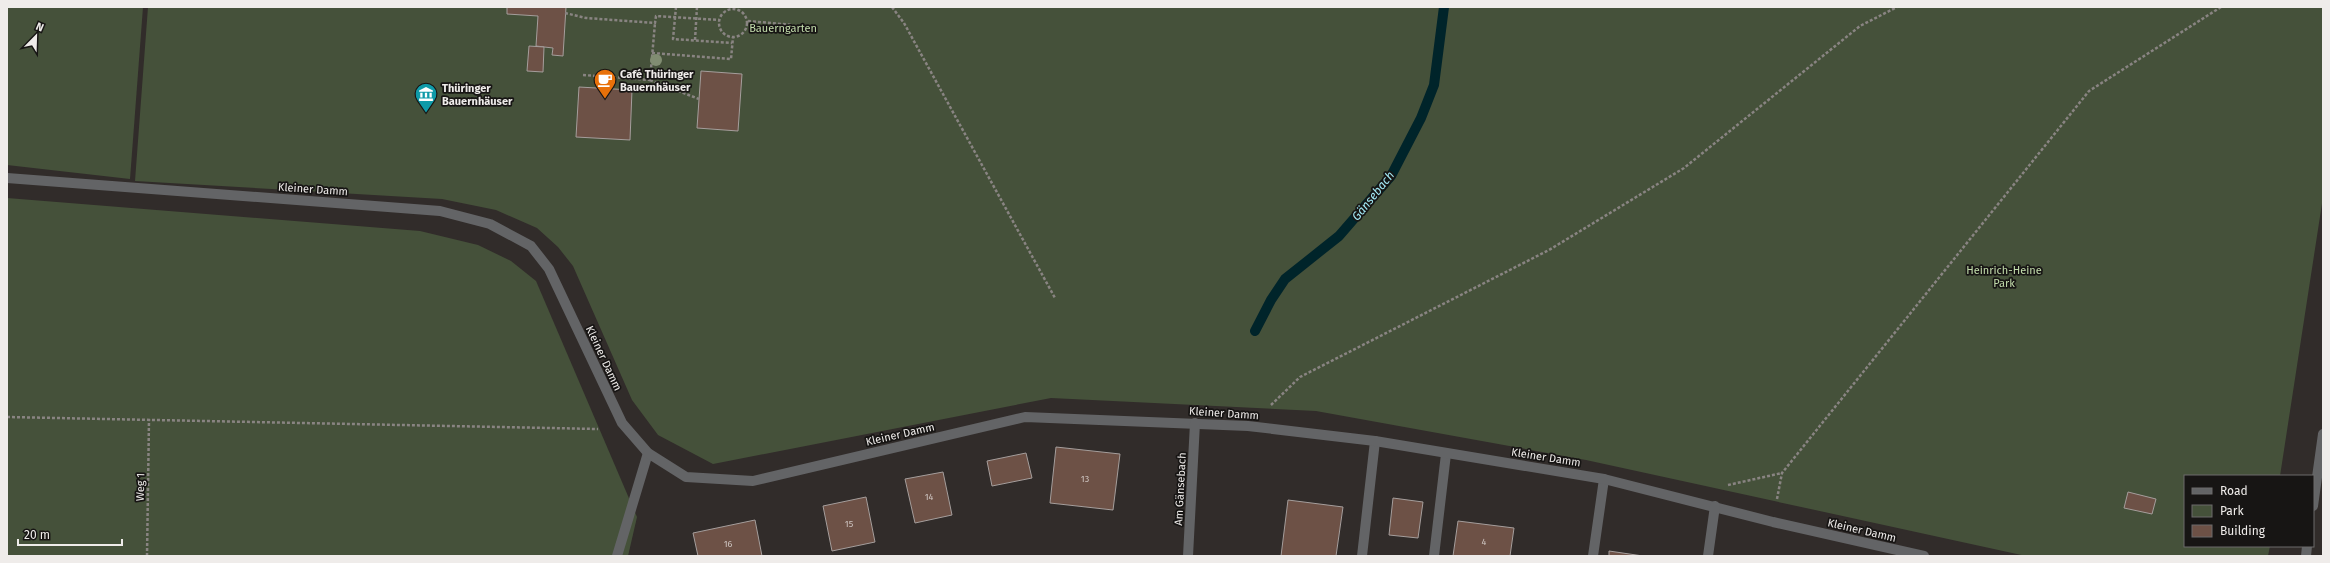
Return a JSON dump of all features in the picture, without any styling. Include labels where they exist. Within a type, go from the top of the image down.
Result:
[{"type":"street","name":"Kleiner Damm","points":[[7,178],[440,211],[490,224],[530,246],[549,269],[622,422],[648,453],[686,477],[753,482],[1025,417],[1248,426],[1375,441],[1446,454],[1604,479],[1715,506],[1773,522],[1924,556]]},
{"type":"street","name":"Am Gänsebach","points":[[1188,556],[1195,423]]},
{"type":"street","points":[[2314,499],[2323,434]]},
{"type":"street","points":[[1362,556],[1375,441]]},
{"type":"street","points":[[617,556],[648,453]]},
{"type":"street","points":[[1434,556],[1446,454]]},
{"type":"street","points":[[1593,556],[1604,479]]},
{"type":"street","points":[[1708,556],[1715,506]]},
{"type":"path","points":[[676,7],[673,39],[732,43]]},
{"type":"path","points":[[695,40],[697,7]]},
{"type":"path","points":[[892,7],[904,23],[1055,298]]},
{"type":"path","points":[[1248,426],[1300,378],[1549,250],[1684,168],[1860,26],[1897,7]]},
{"type":"path","points":[[1715,506],[1725,486],[1782,473],[2089,91],[2221,7]]},
{"type":"path","points":[[734,8],[743,12],[748,21],[744,33],[733,38],[722,32],[719,20],[724,11],[734,8]]},
{"type":"path","points":[[565,13],[586,18],[654,23]]},
{"type":"path","points":[[650,80],[654,23],[656,16],[719,20]]},
{"type":"path","points":[[748,21],[794,25]]},
{"type":"path","points":[[652,53],[731,59],[733,38]]},
{"type":"path","points":[[583,75],[650,80],[698,100]]},
{"type":"path","points":[[604,89],[605,77]]},
{"type":"path","points":[[7,417],[149,418],[600,429],[622,422]]},
{"type":"path","name":"Weg 1","points":[[147,556],[149,418]]},
{"type":"green space","points":[[7,7],[143,7],[130,179],[7,165]]},
{"type":"green space","name":"Heinrich-Heine Park","points":[[148,7],[2323,7],[2323,197],[2280,475],[2184,475],[2184,547],[2270,547],[2268,556],[2026,556],[1586,460],[1316,411],[1051,398],[713,464],[658,435],[632,400],[573,266],[558,247],[537,228],[496,210],[442,199],[135,181]]},
{"type":"green space","points":[[7,198],[420,231],[478,245],[511,261],[536,281],[637,517],[628,556],[7,556]]},
{"type":"building","points":[[507,7],[566,7],[563,56],[552,55],[553,48],[536,46],[538,16],[507,14]]},
{"type":"building","points":[[529,46],[544,47],[543,72],[527,71]]},
{"type":"building","points":[[701,71],[742,74],[738,131],[697,128]]},
{"type":"building","points":[[579,87],[632,90],[630,140],[576,137]]},
{"type":"building","points":[[1056,447],[1120,454],[1113,510],[1050,503]]},
{"type":"building","points":[[1026,453],[1032,478],[992,486],[987,461]]},
{"type":"building","points":[[943,472],[952,515],[915,523],[905,479]]},
{"type":"building","points":[[2128,492],[2156,499],[2152,514],[2124,508]]},
{"type":"building","points":[[866,497],[875,542],[832,551],[823,506]]},
{"type":"building","points":[[1393,498],[1423,502],[1418,538],[1389,535]]},
{"type":"building","points":[[1288,500],[1343,507],[1336,556],[1281,556]]},
{"type":"building","points":[[755,520],[762,556],[698,556],[693,533]]},
{"type":"building","points":[[1458,521],[1514,528],[1510,556],[1453,556]]},
{"type":"building","points":[[1609,551],[1643,556],[1609,556]]},
{"type":"waterway","name":"Gänsebach","points":[[1255,331],[1271,300],[1285,279],[1339,236],[1391,176],[1421,118],[1434,85],[1444,7]]},
{"type":"place","name":"Café Thüringer Bauernhäuser","points":[[605,100]]},
{"type":"place","name":"Thüringer Bauernhäuser","points":[[426,114]]},
{"type":"park label","name":"Bauerngarten","points":[[783,28]]}]
